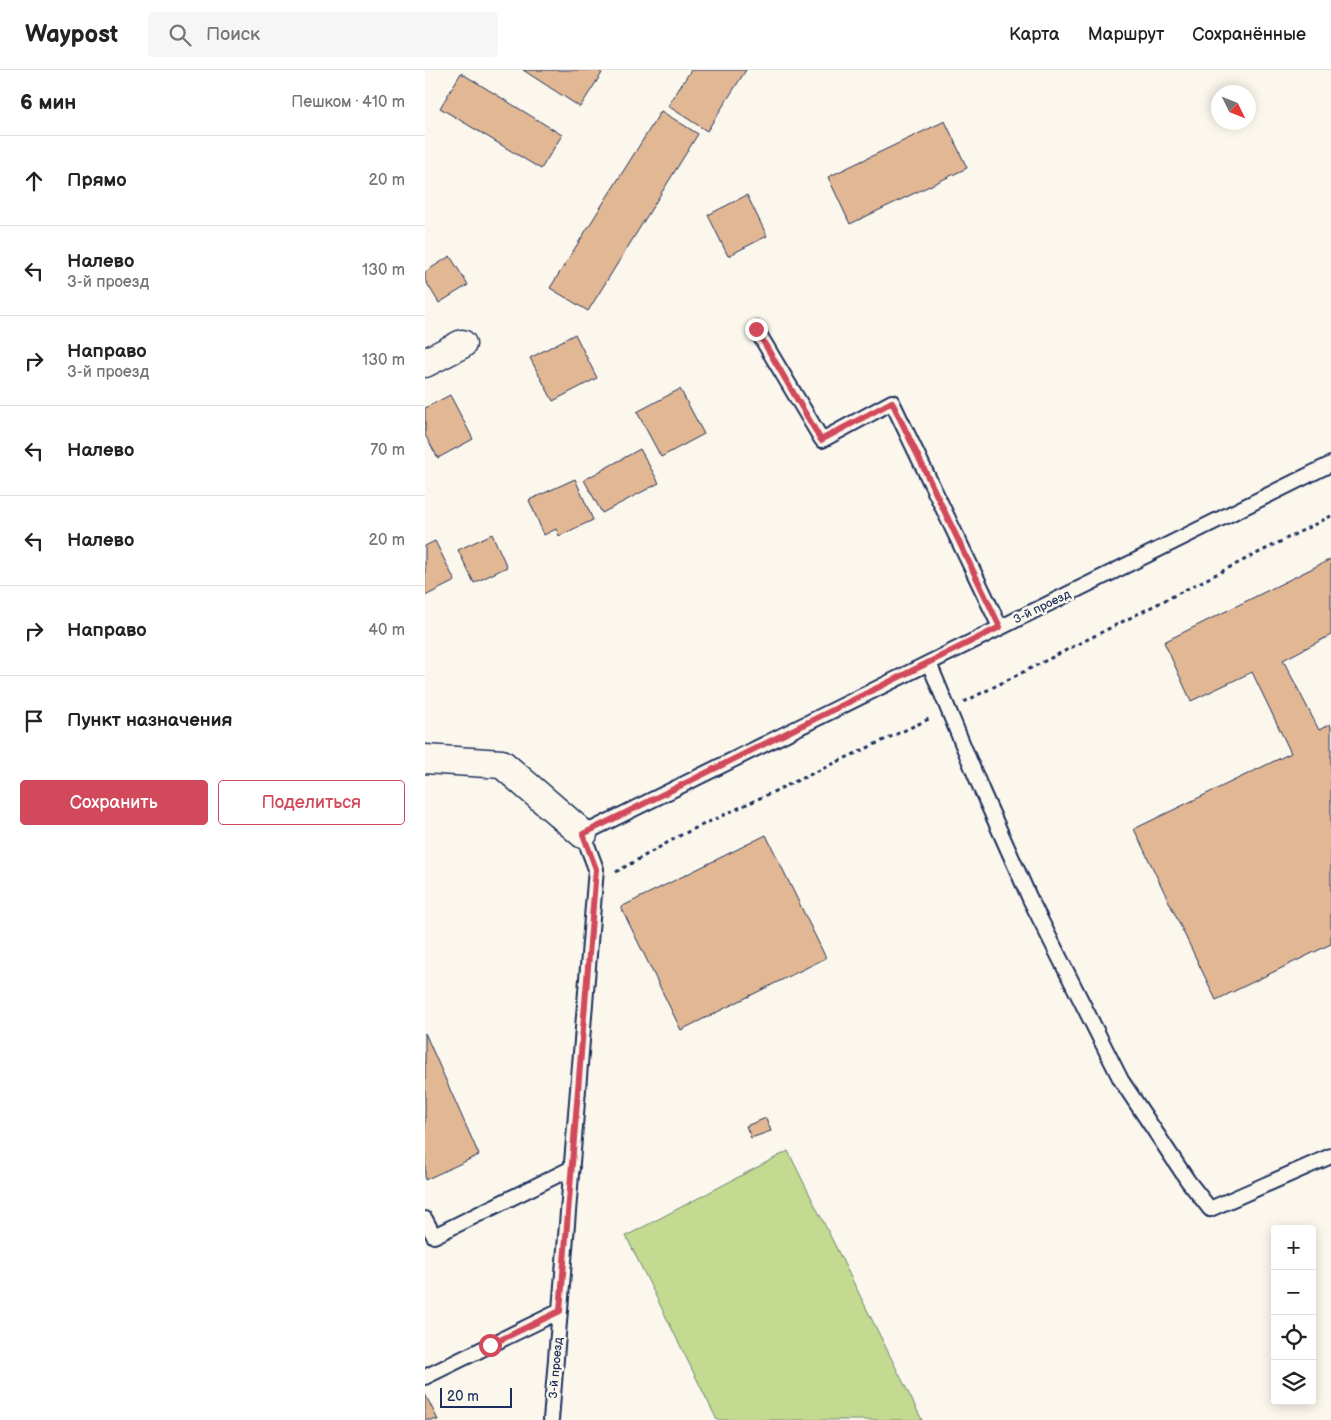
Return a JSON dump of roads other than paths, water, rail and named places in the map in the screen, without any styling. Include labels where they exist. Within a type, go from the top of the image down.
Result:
[{"type":"street","points":[[425,363],[462,344]]},
{"type":"street","points":[[425,759],[502,764],[583,834]]},
{"type":"lane","points":[[756,329],[821,440],[892,402],[1000,627]]},
{"type":"lane","name":"3-й проезд","points":[[551,1420],[596,869],[583,834],[1331,464]]},
{"type":"lane","points":[[929,663],[982,791],[1030,899],[1121,1080],[1188,1181],[1209,1209],[1331,1156]]},
{"type":"lane","points":[[425,1219],[434,1236],[572,1168]]},
{"type":"lane","points":[[425,1377],[560,1311]]}]
